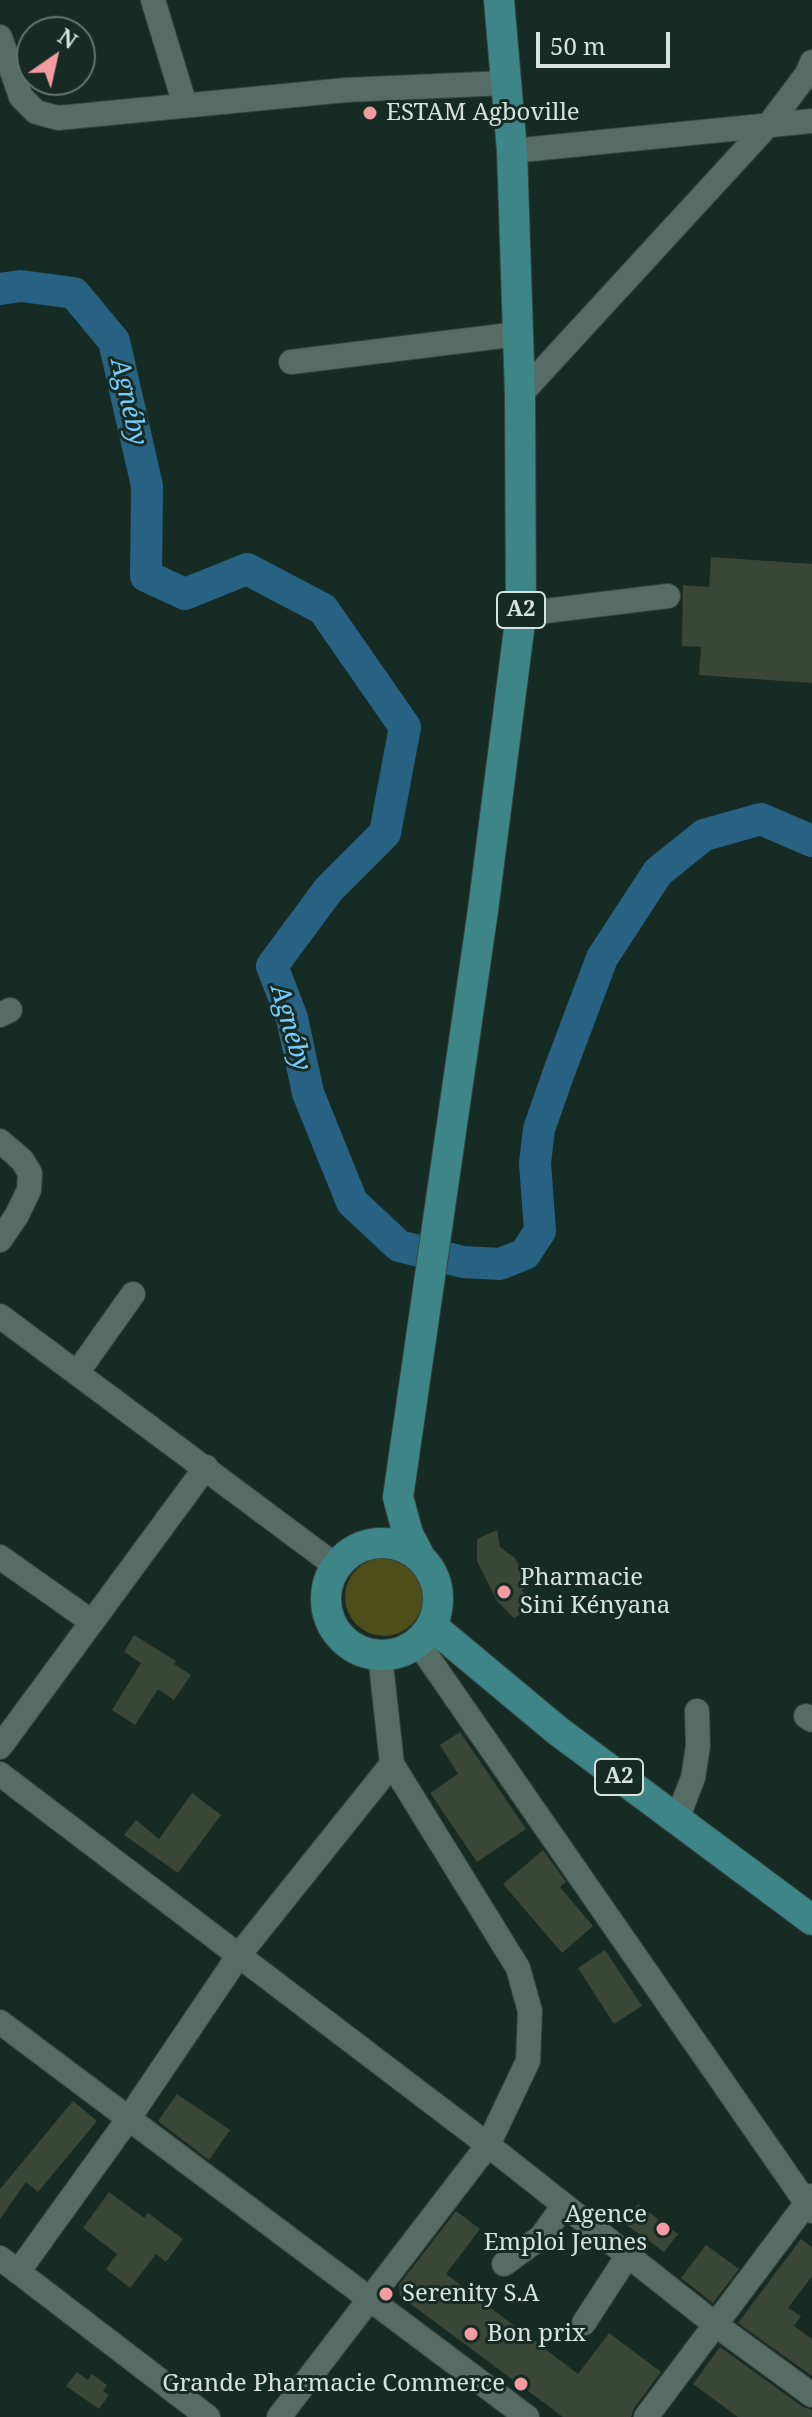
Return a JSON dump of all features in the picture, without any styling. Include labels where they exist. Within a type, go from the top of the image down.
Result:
[{"type":"main road","name":"A2","points":[[419,1555],[401,1516],[398,1497],[483,910],[521,614],[520,395],[512,151],[499,0]]},
{"type":"main road","name":"A2","points":[[361,1546],[379,1528],[398,1497]]},
{"type":"main road","points":[[391,1543],[406,1547],[419,1555],[431,1570],[438,1588],[438,1608],[425,1634],[393,1654],[363,1651],[348,1643],[328,1615],[328,1581],[347,1554],[361,1546],[391,1543]]},
{"type":"main road","name":"A2","points":[[425,1634],[812,1920]]},
{"type":"street","points":[[153,0],[185,105]]},
{"type":"street","points":[[0,37],[21,97],[36,112],[58,118],[346,90],[506,83]]},
{"type":"street","points":[[520,395],[770,123],[807,74],[812,62]]},
{"type":"street","points":[[512,151],[812,121]]},
{"type":"street","points":[[291,362],[518,334]]},
{"type":"street","points":[[521,614],[668,596]]},
{"type":"street","points":[[0,1141],[22,1160],[30,1173],[29,1190],[0,1240]]},
{"type":"street","points":[[77,1373],[133,1294]]},
{"type":"street","points":[[0,1316],[336,1566]]},
{"type":"street","points":[[0,1747],[206,1467]]},
{"type":"street","points":[[0,1557],[92,1622]]},
{"type":"street","points":[[425,1634],[810,2203],[646,2417]]},
{"type":"street","points":[[279,2417],[488,2145],[528,2061],[530,2011],[518,1968],[392,1764],[380,1655]]},
{"type":"street","points":[[677,1819],[693,1778],[698,1746],[697,1711]]},
{"type":"street","points":[[208,2417],[9,2265],[129,2118],[239,1955],[392,1764]]},
{"type":"street","points":[[0,1774],[488,2145],[716,2325],[812,2395]]},
{"type":"street","points":[[0,2022],[527,2417]]},
{"type":"street","points":[[504,2264],[541,2237],[564,2205]]},
{"type":"street","points":[[584,2323],[628,2255]]},
{"type":"shaded area","points":[[384,1558],[399,1561],[411,1570],[420,1582],[423,1597],[420,1612],[411,1624],[399,1633],[384,1636],[369,1633],[357,1624],[348,1612],[345,1597],[348,1582],[357,1570],[369,1561]]},
{"type":"building","points":[[711,557],[812,564],[812,683],[699,675],[701,647],[682,646],[683,585],[709,587]]},
{"type":"building","points":[[497,1530],[500,1547],[515,1558],[529,1586],[521,1590],[537,1604],[514,1618],[497,1601],[477,1561],[477,1539]]},
{"type":"building","points":[[134,1635],[176,1661],[174,1664],[191,1675],[174,1700],[158,1689],[135,1725],[112,1710],[141,1663],[124,1652]]},
{"type":"building","points":[[460,1732],[526,1829],[477,1862],[430,1793],[458,1774],[440,1745]]},
{"type":"building","points":[[192,1793],[221,1815],[178,1873],[124,1835],[136,1820],[159,1839]]},
{"type":"building","points":[[543,1850],[566,1882],[560,1887],[593,1926],[562,1953],[503,1884]]},
{"type":"building","points":[[605,1950],[642,2006],[614,2024],[578,1968]]},
{"type":"building","points":[[177,2094],[230,2130],[209,2160],[158,2121]]},
{"type":"building","points":[[73,2101],[97,2121],[38,2192],[26,2182],[0,2219],[0,2189]]},
{"type":"building","points":[[109,2192],[144,2218],[148,2213],[183,2239],[166,2262],[156,2254],[130,2288],[106,2269],[117,2254],[83,2228]]},
{"type":"building","points":[[638,2204],[678,2234],[664,2252],[624,2223]]},
{"type":"building","points":[[456,2211],[480,2229],[446,2274],[578,2374],[609,2333],[661,2372],[634,2408],[631,2417],[563,2417],[400,2296],[399,2285]]},
{"type":"building","points":[[801,2239],[812,2247],[812,2276],[788,2308],[801,2316],[794,2326],[812,2339],[812,2376],[738,2323]]},
{"type":"building","points":[[706,2245],[739,2269],[713,2303],[681,2278]]},
{"type":"building","points":[[720,2347],[803,2407],[812,2410],[812,2417],[738,2417],[693,2384]]},
{"type":"building","points":[[77,2372],[88,2380],[92,2374],[107,2385],[103,2391],[109,2395],[99,2409],[66,2386]]},
{"type":"waterway","name":"Agnéby","points":[[0,289],[21,286],[74,293],[114,341],[147,486],[146,576],[185,594],[247,569],[323,609],[405,727],[385,833],[329,889],[272,966],[292,1018],[308,1093],[352,1202],[399,1246],[463,1262],[500,1264],[525,1254],[540,1231],[535,1163],[539,1129],[602,958],[658,872],[704,835],[761,819],[812,841]]},
{"type":"place","name":"ESTAM Agboville","points":[[370,113]]},
{"type":"place","name":"Pharmacie Sini Kényana","points":[[504,1592]]},
{"type":"place","name":"Agence Emploi Jeunes","points":[[663,2229]]},
{"type":"place","name":"Serenity S.A","points":[[386,2294]]},
{"type":"place","name":"Bon prix","points":[[471,2334]]},
{"type":"place","name":"Grande Pharmacie Commerce","points":[[521,2384]]}]
